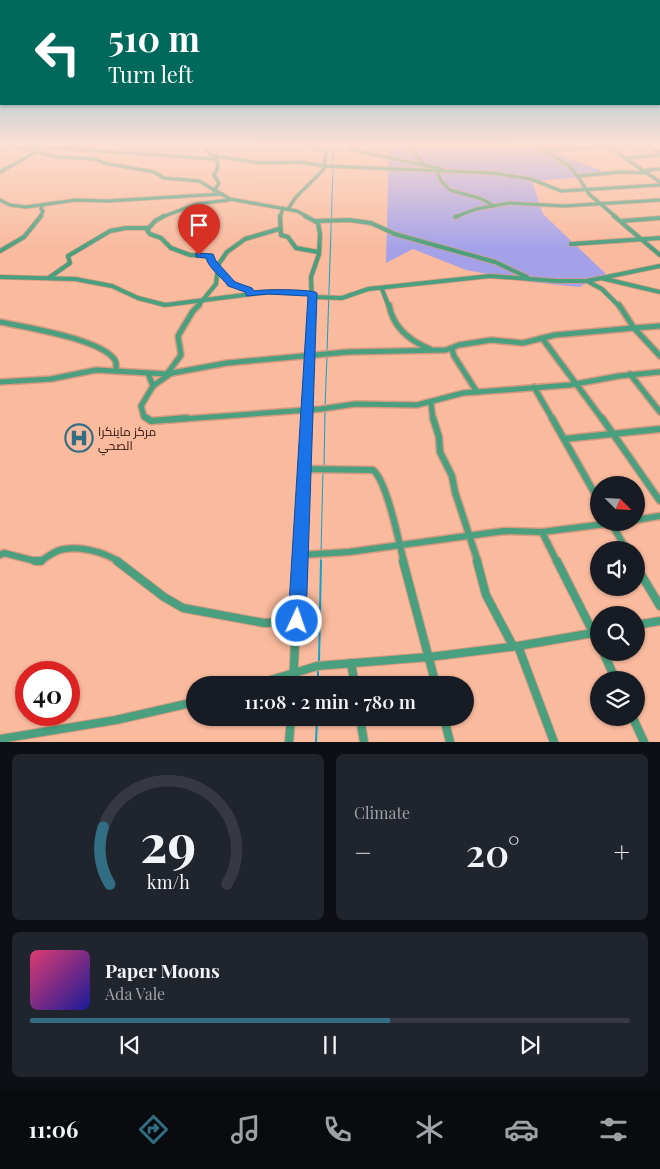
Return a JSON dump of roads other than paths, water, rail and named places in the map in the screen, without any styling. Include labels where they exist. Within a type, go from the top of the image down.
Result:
[{"type":"street","points":[[183,180],[199,181],[230,200]]},
{"type":"street","points":[[214,191],[219,183],[217,180]]},
{"type":"street","points":[[288,209],[296,197],[314,180]]},
{"type":"street","points":[[441,180],[450,190],[482,199],[494,206]]},
{"type":"street","points":[[532,180],[559,190],[660,183]]},
{"type":"street","points":[[581,180],[589,194],[660,255]]},
{"type":"street","points":[[0,200],[17,206],[42,205],[76,200],[107,201],[222,194]]},
{"type":"street","points":[[50,277],[70,263],[68,256],[74,251],[91,244],[105,234],[118,229],[148,228],[159,218],[192,205],[230,200],[288,209],[317,221],[349,220],[371,223],[395,234],[495,262],[530,278]]},
{"type":"street","points":[[455,217],[476,209],[516,203],[564,206],[660,200]]},
{"type":"street","points":[[0,251],[28,233],[40,218],[43,210],[41,208],[42,205]]},
{"type":"street","points":[[283,208],[279,219],[281,235],[288,238],[290,244],[297,249],[318,252]]},
{"type":"street","points":[[620,221],[660,218]]},
{"type":"street","points":[[294,676],[313,295],[311,277],[318,259],[320,234],[317,221]]},
{"type":"street","points":[[148,228],[147,230],[150,234],[161,238],[171,248],[190,255],[210,256],[211,262],[231,284],[249,290],[251,294]]},
{"type":"street","points":[[279,229],[239,242],[227,252],[217,267],[217,282],[205,299],[196,307],[178,336],[181,354],[169,374],[153,386],[141,406],[144,417],[151,420],[307,410],[355,404],[417,405],[463,393],[576,385],[630,374],[660,372]]},
{"type":"street","points":[[571,244],[660,238]]},
{"type":"street","points":[[0,277],[75,279],[112,286],[155,304],[174,305],[205,299],[268,292],[342,298],[362,291],[382,288],[490,276],[556,281],[587,281],[660,266]]},
{"type":"street","points":[[599,278],[601,286],[625,313],[634,328],[660,356]]},
{"type":"street","points":[[599,278],[660,292]]},
{"type":"street","points":[[587,281],[601,286]]},
{"type":"street","points":[[382,288],[390,301],[391,316],[396,324],[414,342],[436,350]]},
{"type":"street","points":[[0,322],[84,342],[111,355],[116,361],[116,371]]},
{"type":"street","points":[[0,382],[51,379],[96,370],[169,374],[226,362],[348,352],[446,350],[459,345],[491,340],[516,343],[555,334],[660,326]]},
{"type":"street","points":[[542,338],[614,434],[660,502]]},
{"type":"street","points":[[452,349],[454,356],[477,392]]},
{"type":"street","points":[[446,350],[454,356]]},
{"type":"street","points":[[148,373],[153,386]]},
{"type":"street","points":[[630,374],[660,412]]},
{"type":"street","points":[[534,387],[590,485]]},
{"type":"street","points":[[431,402],[433,419],[439,437],[440,452],[452,476],[486,595],[515,646],[554,742]]},
{"type":"street","points":[[564,439],[660,429]]},
{"type":"street","points":[[304,469],[358,469],[376,472],[388,502],[400,544],[434,676]]},
{"type":"street","points":[[645,518],[660,516]]},
{"type":"street","points":[[300,555],[349,552],[469,535],[504,532],[542,532],[590,526]]},
{"type":"street","points":[[542,532],[590,622]]},
{"type":"street","points":[[0,555],[4,553],[38,562],[60,550],[94,551],[113,558],[164,597],[183,608],[264,623],[297,621]]},
{"type":"street","points":[[645,581],[660,606]]},
{"type":"street","points":[[645,624],[660,621]]},
{"type":"street","points":[[284,676],[317,666],[429,657],[590,634]]},
{"type":"street","points":[[351,663],[353,676]]},
{"type":"street","points":[[0,739],[23,733],[89,726],[186,704]]},
{"type":"street","points":[[289,742],[290,726]]},
{"type":"street","points":[[361,726],[364,742]]},
{"type":"street","points":[[446,726],[450,742]]},
{"type":"street","points":[[637,726],[644,742]]},
{"type":"waterway","points":[[327,352],[333,180]]},
{"type":"waterway","points":[[325,407],[327,356]]},
{"type":"waterway","points":[[324,467],[325,411]]},
{"type":"waterway","points":[[321,552],[323,471]]},
{"type":"waterway","points":[[321,556],[321,561]]},
{"type":"waterway","points":[[319,662],[321,561]]},
{"type":"waterway","points":[[318,668],[318,676]]},
{"type":"waterway","points":[[316,742],[317,726]]},
{"type":"place","name":"مركز ماينكرا الصحي","points":[[79,438]]}]
